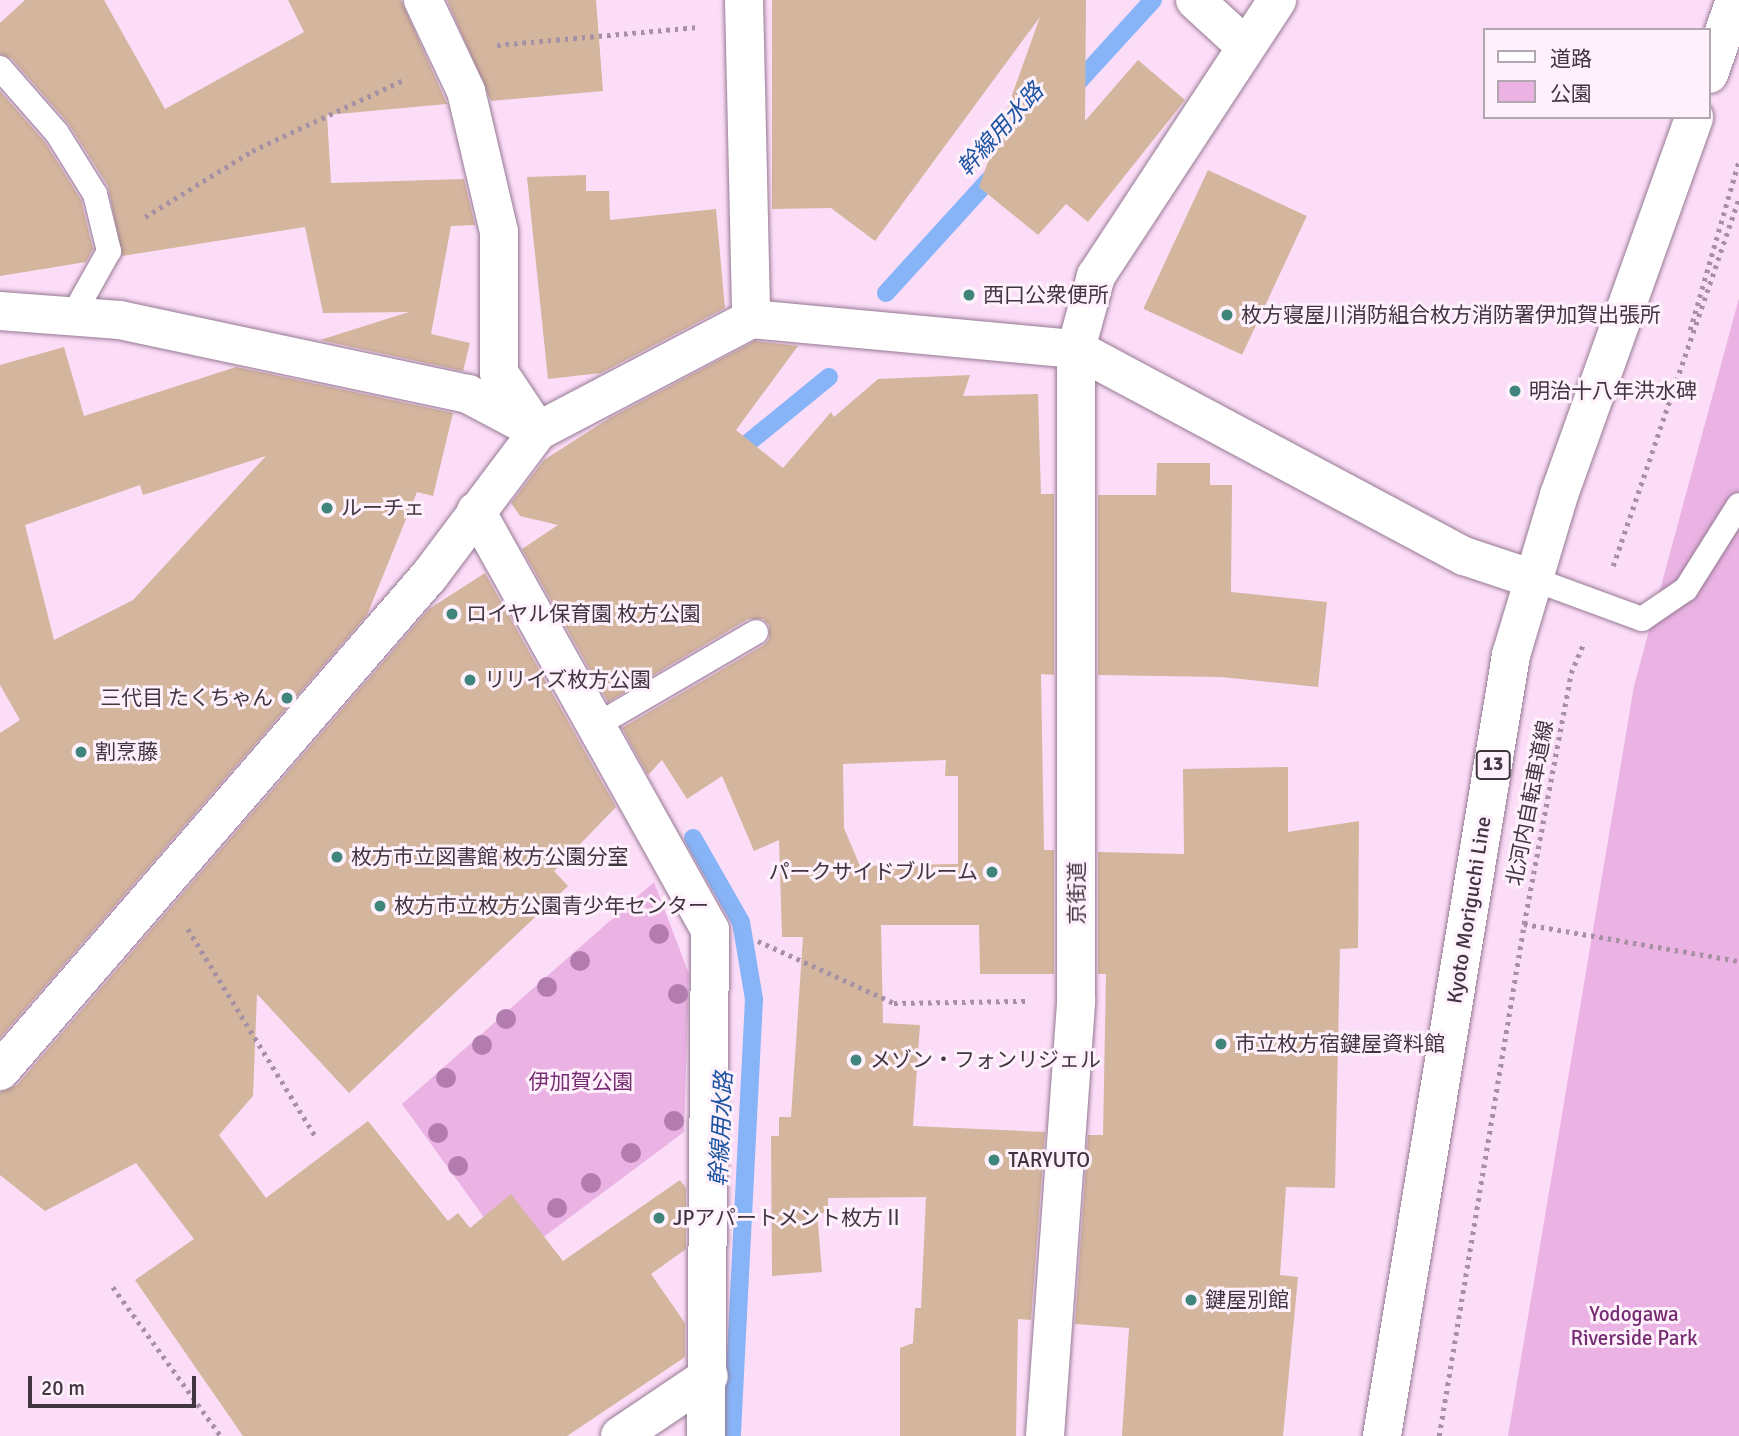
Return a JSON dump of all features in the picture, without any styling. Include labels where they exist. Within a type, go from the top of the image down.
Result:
[{"type":"street","points":[[423,0],[454,62],[499,232],[499,373],[538,431]]},
{"type":"street","points":[[1195,0],[1244,45]]},
{"type":"street","name":"京街道","points":[[1045,1436],[1076,1001],[1076,349],[1096,276],[1244,45],[1277,0]]},
{"type":"street","points":[[1711,68],[1735,0]]},
{"type":"street","points":[[744,12],[751,320]]},
{"type":"street","name":"Kyoto Moriguchi Line","points":[[1382,1436],[1511,655],[1533,579],[1693,119]]},
{"type":"street","points":[[0,311],[120,320],[468,394],[538,431]]},
{"type":"street","points":[[0,1071],[430,575],[538,431],[751,320],[1076,349],[1464,556],[1533,579]]},
{"type":"street","points":[[476,511],[710,930],[709,1376],[706,1436]]},
{"type":"street","points":[[620,1436],[709,1376]]},
{"type":"lane","points":[[0,68],[57,133],[95,194],[109,251],[72,317]]},
{"type":"lane","points":[[1533,579],[1642,619],[1686,589],[1739,505]]},
{"type":"lane","points":[[597,725],[756,632]]},
{"type":"path","points":[[109,251],[132,226],[252,151],[422,73],[454,62],[478,47],[744,12]]},
{"type":"path","points":[[1675,380],[1739,160]]},
{"type":"path","name":"北河内自転車道線","points":[[1439,1436],[1524,924],[1571,673],[1601,603],[1739,198]]},
{"type":"path","points":[[162,887],[316,1137]]},
{"type":"path","points":[[1524,924],[1739,961]]},
{"type":"path","points":[[753,939],[894,1003],[1076,1001]]},
{"type":"path","points":[[113,1287],[221,1436]]},
{"type":"green space","name":"Yodogawa Riverside Park","points":[[1739,298],[1739,1436],[1508,1436],[1634,686]]},
{"type":"green space","name":"伊加賀公園","points":[[654,882],[689,974],[684,1132],[514,1259],[402,1104]]},
{"type":"building","points":[[25,0],[104,0],[165,109],[304,32],[288,0],[401,0],[447,104],[327,115],[331,183],[464,179],[475,225],[451,226],[431,334],[470,343],[463,371],[320,340],[409,312],[323,313],[305,227],[122,256],[108,186],[68,123],[11,58],[0,54],[0,23]]},
{"type":"building","points":[[447,0],[596,0],[603,91],[491,101]]},
{"type":"building","points":[[772,0],[1086,0],[1085,121],[1138,60],[1185,100],[1088,222],[1066,204],[1038,235],[979,187],[1040,17],[875,241],[831,208],[772,209]]},
{"type":"building","points":[[0,91],[45,142],[81,200],[93,249],[86,262],[0,276]]},
{"type":"building","points":[[1208,170],[1307,216],[1242,355],[1143,309]]},
{"type":"building","points":[[586,175],[586,191],[609,191],[610,220],[716,209],[725,308],[601,373],[548,379],[527,177]]},
{"type":"building","points":[[755,341],[798,346],[736,430],[783,468],[831,412],[834,417],[878,379],[970,375],[963,396],[1038,394],[1041,494],[1054,494],[1054,675],[1041,674],[1044,850],[1054,850],[1054,974],[980,974],[979,925],[881,925],[883,1023],[920,1025],[913,1126],[1045,1132],[1031,1320],[1018,1319],[1016,1436],[900,1436],[900,1348],[913,1343],[915,1308],[921,1308],[926,1197],[828,1198],[828,1213],[817,1213],[822,1272],[772,1276],[771,1136],[779,1136],[779,1117],[791,1117],[803,937],[782,937],[779,840],[754,851],[722,776],[687,799],[662,760],[648,775],[622,728],[764,645],[769,639],[769,625],[763,619],[748,619],[608,702],[522,549],[558,525],[520,516],[511,503],[544,460],[608,419]],"holes":[[[946,760],[945,776],[958,776],[958,864],[860,866],[844,828],[843,764]]]},
{"type":"building","points":[[64,347],[84,416],[236,367],[453,413],[433,496],[417,492],[367,615],[0,1038],[0,733],[20,720],[0,685],[0,365]],"holes":[[[266,456],[133,600],[54,640],[25,525],[140,485],[143,495]]]},
{"type":"building","points":[[1157,463],[1210,463],[1210,485],[1232,485],[1231,592],[1327,602],[1318,687],[1221,677],[1098,675],[1098,495],[1156,495]]},
{"type":"building","points":[[485,573],[616,807],[554,871],[568,886],[349,1093],[257,994],[253,1096],[219,1135],[266,1198],[368,1121],[448,1221],[458,1213],[470,1228],[511,1194],[563,1261],[680,1180],[686,1188],[686,1249],[651,1274],[685,1323],[685,1357],[567,1436],[243,1436],[135,1280],[194,1239],[136,1163],[45,1211],[0,1175],[0,1092],[17,1085],[429,609]]},
{"type":"building","points":[[1288,767],[1288,832],[1359,821],[1358,948],[1340,949],[1335,1188],[1286,1187],[1280,1275],[1298,1277],[1283,1436],[1122,1436],[1129,1328],[1075,1324],[1088,1135],[1103,1135],[1106,974],[1098,974],[1098,852],[1184,854],[1183,769]]},
{"type":"waterway","name":"幹線用水路","points":[[1070,91],[1153,0]]},
{"type":"waterway","name":"幹線用水路","points":[[886,293],[997,171]]},
{"type":"waterway","name":"幹線用水路","points":[[732,456],[829,377]]},
{"type":"waterway","name":"幹線用水路","points":[[693,838],[741,922],[754,999],[732,1436]]},
{"type":"place","name":"西口公衆便所","points":[[969,295]]},
{"type":"place","name":"枚方寝屋川消防組合枚方消防署伊加賀出張所","points":[[1227,315]]},
{"type":"place","name":"明治十八年洪水碑","points":[[1515,391]]},
{"type":"place","name":"ルーチェ","points":[[327,508]]},
{"type":"place","name":"ロイヤル保育園 枚方公園","points":[[452,614]]},
{"type":"place","name":"リリイズ枚方公園","points":[[470,680]]},
{"type":"place","name":"三代目 たくちゃん","points":[[287,698]]},
{"type":"place","name":"割烹藤","points":[[81,752]]},
{"type":"place","name":"枚方市立図書館 枚方公園分室","points":[[337,857]]},
{"type":"place","name":"パークサイドブルーム","points":[[992,872]]},
{"type":"place","name":"枚方市立枚方公園青少年センター","points":[[380,906]]},
{"type":"place","name":"市立枚方宿鍵屋資料館","points":[[1221,1044]]},
{"type":"place","name":"メゾン・フォンリジェル","points":[[856,1060]]},
{"type":"place","name":"TARYUTO","points":[[994,1160]]},
{"type":"place","name":"JPアパートメント枚方Ⅱ","points":[[659,1218]]},
{"type":"place","name":"鍵屋別館","points":[[1191,1300]]}]
